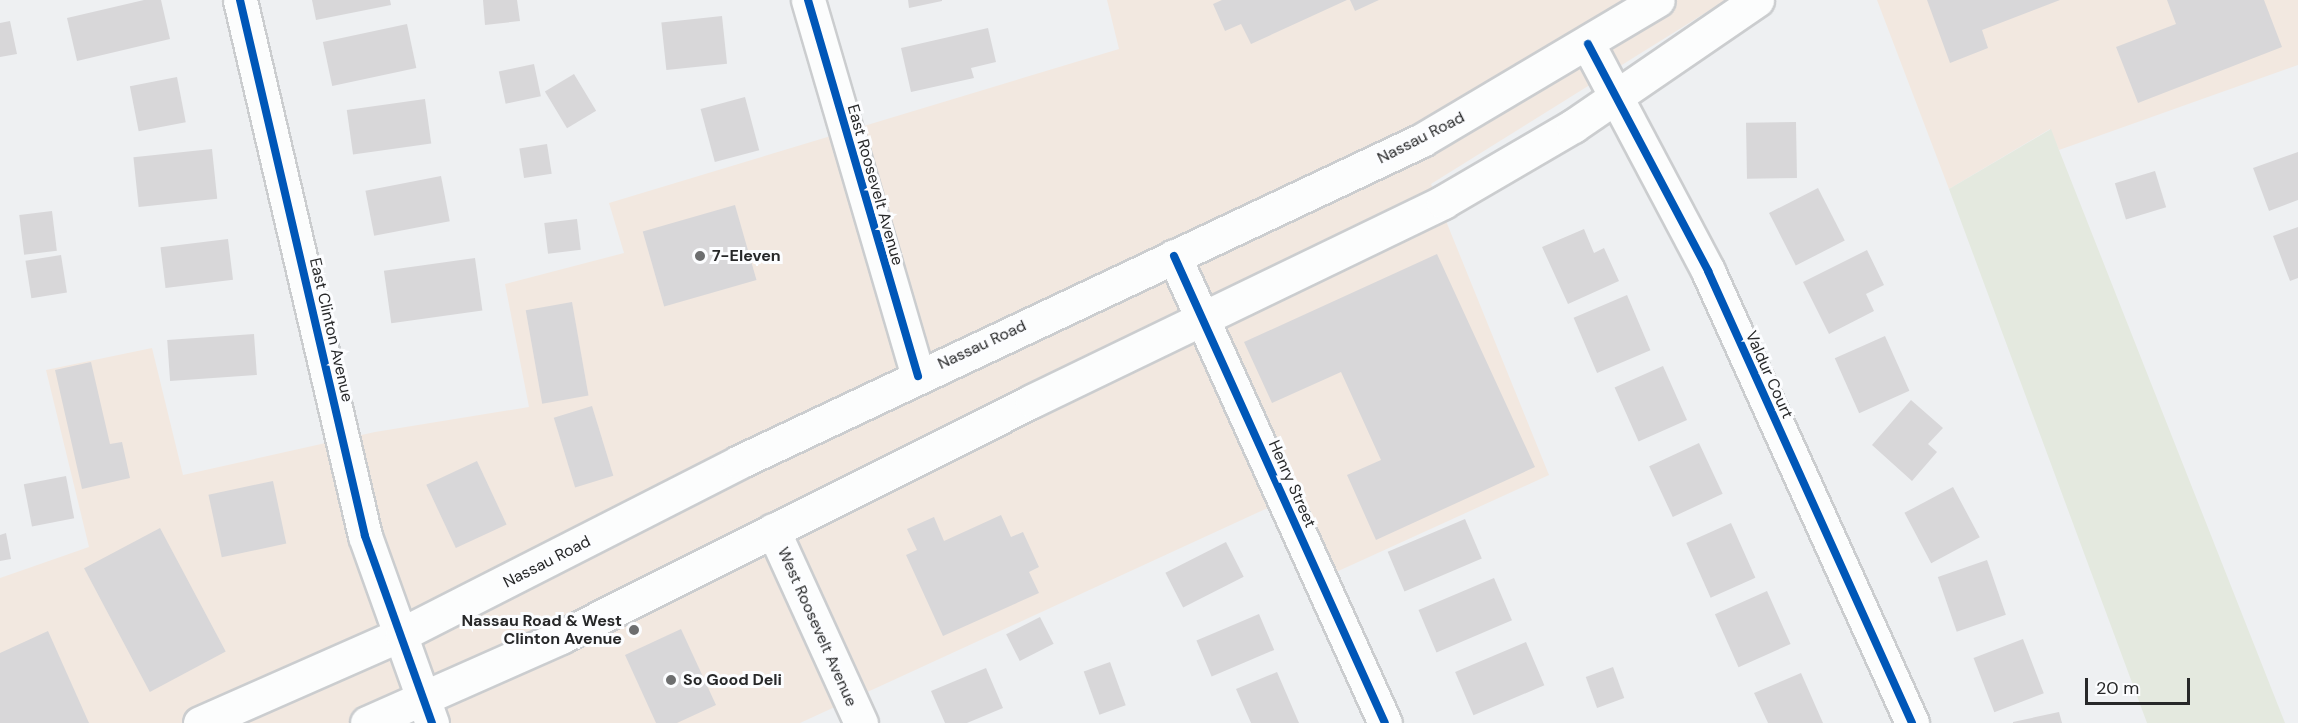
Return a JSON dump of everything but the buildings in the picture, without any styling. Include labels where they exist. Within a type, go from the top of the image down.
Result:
[{"type":"main road","name":"East Clinton Avenue","points":[[240,0],[365,536],[428,710]]},
{"type":"main road","name":"East Roosevelt Avenue","points":[[808,0],[918,376]]},
{"type":"main road","name":"Nassau Road","points":[[200,723],[407,648],[739,462],[1422,140],[1588,44],[1658,0]]},
{"type":"main road","points":[[367,723],[428,710],[561,637],[773,530],[1443,202],[1616,96],[1757,0]]},
{"type":"main road","name":"Valdur Court","points":[[1588,44],[1708,272],[1912,723]]},
{"type":"main road","name":"Henry Street","points":[[1174,256],[1385,723]]},
{"type":"main road","name":"West Roosevelt Avenue","points":[[773,530],[861,723]]},
{"type":"shaded area","points":[[1107,0],[1726,0],[1431,184],[1549,475],[1323,578],[1285,500],[800,723],[0,723],[0,578],[89,547],[46,370],[152,348],[183,475],[375,432],[529,407],[505,284],[624,253],[609,203],[1119,49]]},
{"type":"shaded area","points":[[1877,0],[2298,0],[2298,65],[2059,150],[2050,129],[1949,189]]},
{"type":"shaded area","points":[[2051,129],[2285,723],[2147,723],[1949,189]]},
{"type":"cycle path","points":[[240,0],[365,536],[432,723]]},
{"type":"cycle path","points":[[808,0],[918,376]]},
{"type":"cycle path","points":[[1588,44],[1708,271],[1912,723]]},
{"type":"cycle path","points":[[1174,256],[1385,723]]},
{"type":"place","name":"7-Eleven","points":[[700,256]]},
{"type":"place","name":"Nassau Road & West Clinton Avenue","points":[[634,630]]},
{"type":"place","name":"So Good Deli","points":[[671,680]]}]
